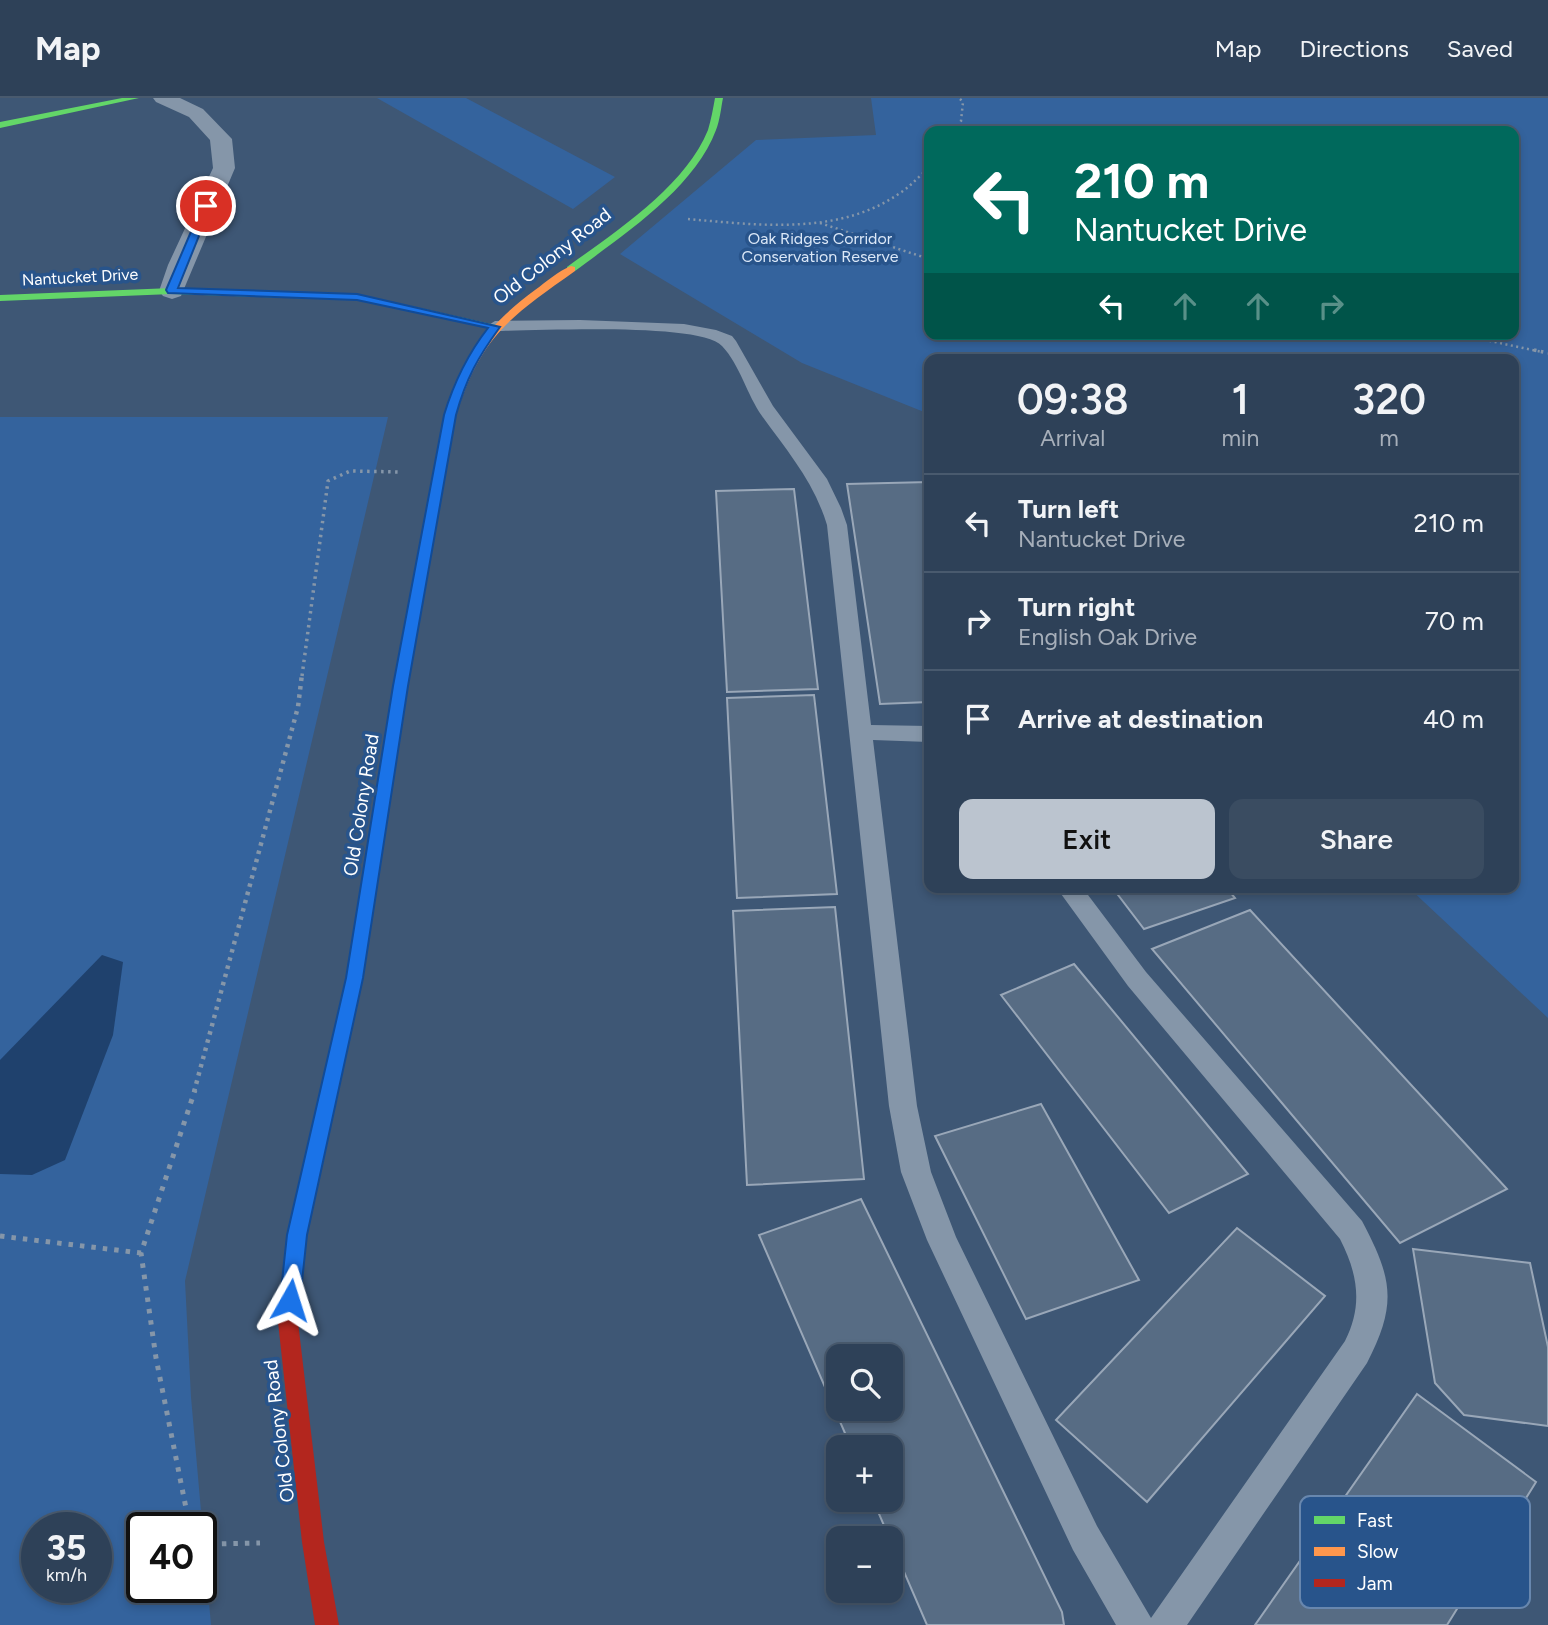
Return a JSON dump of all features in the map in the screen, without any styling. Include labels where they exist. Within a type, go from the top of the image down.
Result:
[{"type":"street","points":[[0,125],[135,98]]},
{"type":"street","points":[[163,98],[197,113],[220,139],[224,168],[180,265],[172,290]]},
{"type":"street","name":"Old Colony Road","points":[[327,1625],[313,1542],[288,1322],[297,1235],[355,978],[401,686],[450,415],[458,387],[473,354],[495,327],[601,247],[687,171],[718,116],[719,98]]},
{"type":"street","name":"Nantucket Drive","points":[[0,298],[172,290],[357,297],[495,327]]},
{"type":"lane","points":[[495,327],[687,328],[715,334],[730,344],[764,407],[814,471],[829,497],[837,525],[903,1107],[916,1172],[942,1240],[1045,1458],[1085,1538],[1136,1625]]},
{"type":"lane","points":[[860,732],[924,734]]},
{"type":"lane","points":[[1072,893],[1137,979],[1351,1230],[1372,1278],[1372,1317],[1356,1352],[1166,1625]]},
{"type":"path","points":[[958,126],[963,102],[959,98]]},
{"type":"path","points":[[639,214],[777,227],[820,223],[852,216],[896,196],[924,172]]},
{"type":"path","points":[[820,223],[924,257]]},
{"type":"path","points":[[1486,340],[1548,353]]},
{"type":"path","points":[[187,1512],[156,1359],[141,1252],[189,1111],[298,707],[328,481],[351,471],[440,470]]},
{"type":"path","points":[[0,1236],[141,1252]]},
{"type":"path","points":[[217,1544],[313,1542]]},
{"type":"green space","points":[[377,98],[466,98],[615,177],[573,209]]},
{"type":"green space","name":"Oak Ridges Corridor Conservation Reserve","points":[[871,98],[1548,98],[1548,1018],[1414,893],[1519,893],[1519,354],[924,354],[924,412],[802,363],[620,254],[756,140],[876,135]]},
{"type":"green space","points":[[0,417],[388,417],[185,1281],[201,1512],[126,1512],[126,1603],[209,1603],[211,1625],[0,1625]]},
{"type":"shaded area","points":[[102,955],[123,962],[113,1035],[65,1160],[32,1175],[0,1174],[0,1060]]},
{"type":"building","points":[[924,482],[924,702],[880,704],[847,484]]},
{"type":"building","points":[[794,489],[818,689],[727,692],[716,491]]},
{"type":"building","points":[[814,695],[837,894],[737,898],[727,698]]},
{"type":"building","points":[[1117,893],[1231,893],[1235,898],[1144,929]]},
{"type":"building","points":[[835,907],[864,1179],[747,1185],[733,911]]},
{"type":"building","points":[[1250,910],[1507,1189],[1400,1243],[1152,949]]},
{"type":"building","points":[[1074,964],[1248,1174],[1169,1213],[1001,995]]},
{"type":"building","points":[[1041,1104],[1139,1280],[1026,1319],[935,1136]]},
{"type":"building","points":[[861,1199],[1062,1612],[1064,1625],[927,1625],[903,1569],[903,1526],[884,1526],[878,1512],[903,1512],[903,1435],[846,1435],[840,1421],[903,1421],[903,1344],[826,1344],[826,1389],[759,1235]]},
{"type":"building","points":[[1237,1228],[1325,1296],[1147,1502],[1056,1420]]},
{"type":"building","points":[[1413,1249],[1530,1263],[1548,1347],[1548,1426],[1464,1415],[1435,1383]]},
{"type":"building","points":[[1417,1394],[1536,1482],[1527,1496],[1345,1496]]},
{"type":"building","points":[[1300,1561],[1300,1608],[1458,1608],[1447,1625],[1255,1625]]},
{"type":"traffic: fast","points":[[0,125],[135,98]]},
{"type":"traffic: fast","points":[[571,269],[650,207],[688,169],[712,130],[719,98]]},
{"type":"traffic: fast","points":[[0,298],[172,291],[357,297],[495,326]]},
{"type":"traffic: fast","points":[[312,1168],[355,978],[396,715]]},
{"type":"traffic: slow","points":[[396,715],[450,415],[459,387],[481,345],[494,329],[527,300],[571,269]]},
{"type":"traffic: jam","points":[[312,1168],[297,1235],[288,1322],[313,1542],[327,1625]]},
{"type":"route","points":[[206,206],[172,290],[357,297],[495,327],[473,354],[458,387],[450,415],[401,686],[355,978],[297,1235],[290,1300]]}]
